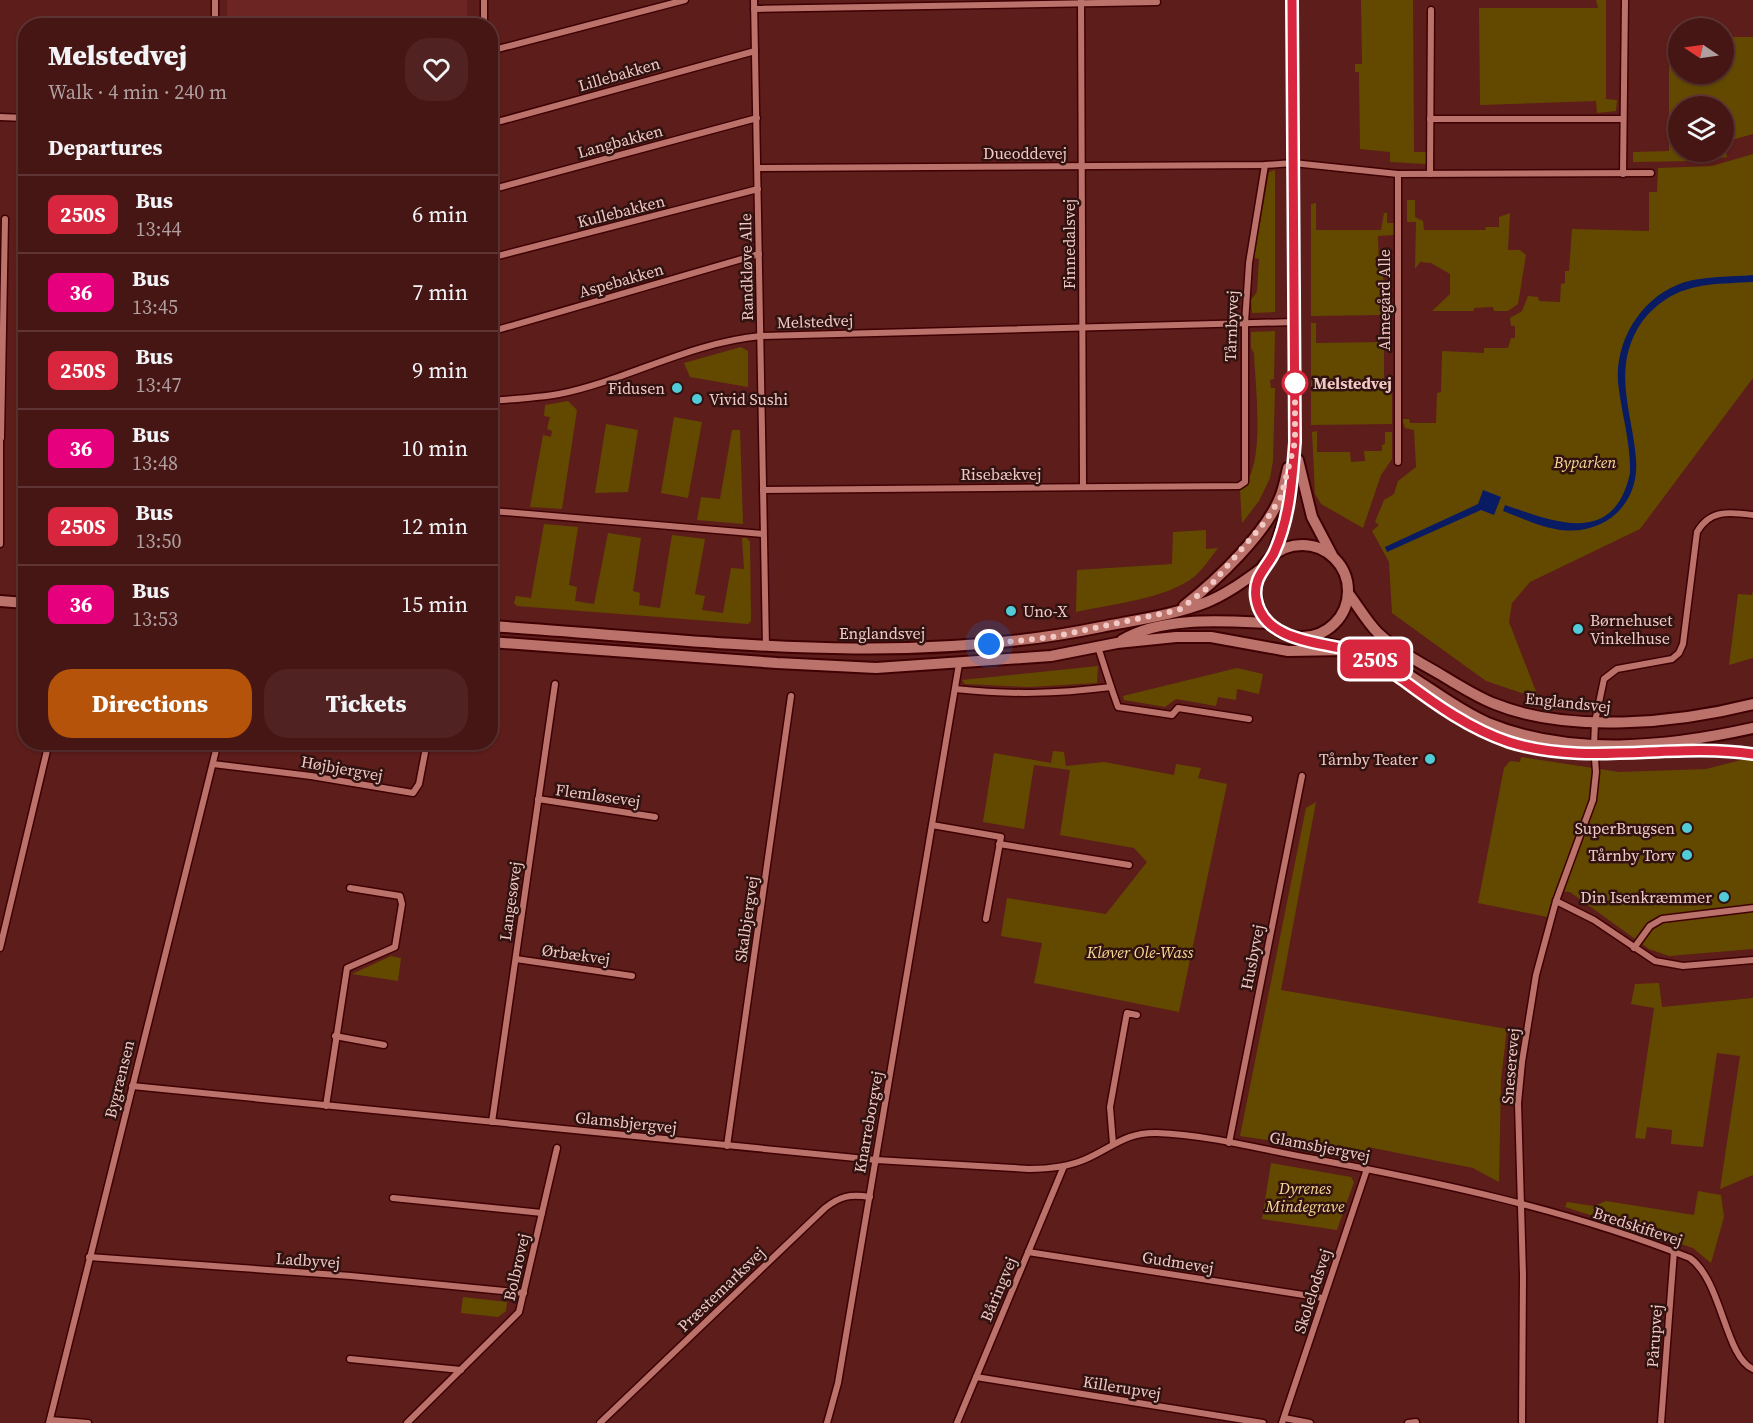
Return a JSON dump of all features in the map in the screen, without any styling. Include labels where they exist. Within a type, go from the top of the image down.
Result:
[{"type":"street","points":[[215,0],[215,18]]},
{"type":"street","points":[[484,0],[484,18]]},
{"type":"street","points":[[498,49],[685,0]]},
{"type":"street","name":"Randkløve Alle","points":[[754,0],[766,646]]},
{"type":"street","points":[[1292,0],[1295,442],[1291,496],[1273,555],[1261,569],[1256,597],[1260,611],[1268,623],[1287,635],[1299,637],[1320,633],[1338,620],[1345,607],[1348,593],[1342,568],[1334,558],[1312,517],[1301,478],[1295,442]]},
{"type":"street","points":[[1623,174],[1625,0]]},
{"type":"street","name":"Finnedalsvej","points":[[1081,2],[1083,487]]},
{"type":"street","points":[[754,9],[1157,2]]},
{"type":"street","points":[[1430,174],[1431,10]]},
{"type":"street","name":"Lillebakken","points":[[498,122],[755,51]]},
{"type":"street","points":[[0,117],[18,118]]},
{"type":"street","name":"Langbakken","points":[[498,188],[757,118]]},
{"type":"street","points":[[1430,120],[1623,119]]},
{"type":"street","points":[[1293,163],[1398,174],[1651,173]]},
{"type":"street","name":"Dueoddevej","points":[[758,168],[1293,163]]},
{"type":"street","name":"Tårnbyvej","points":[[1239,486],[1245,482],[1246,474],[1245,323],[1249,263],[1265,165]]},
{"type":"street","name":"Almegård Alle","points":[[1398,174],[1398,462]]},
{"type":"street","name":"Kullebakken","points":[[498,256],[759,189]]},
{"type":"street","points":[[0,544],[0,438],[6,219]]},
{"type":"street","name":"Aspebakken","points":[[498,330],[759,254]]},
{"type":"street","name":"Melstedvej","points":[[498,400],[560,394],[701,347],[731,339],[761,336],[1294,322]]},
{"type":"street","points":[[1179,610],[1210,586],[1265,522],[1281,497],[1295,442]]},
{"type":"street","name":"Risebækvej","points":[[763,489],[1239,486]]},
{"type":"street","points":[[498,512],[763,534]]},
{"type":"street","name":"Sneserevej","points":[[1522,1423],[1518,1103],[1522,1062],[1536,975],[1557,901],[1593,800],[1596,772],[1595,722],[1601,686],[1609,673],[1617,669],[1662,663],[1679,653],[1683,644],[1695,540],[1701,525],[1722,513],[1753,515]]},
{"type":"street","points":[[1273,555],[1297,545],[1320,548],[1334,558]]},
{"type":"street","name":"Englandsvej","points":[[498,627],[766,646],[888,650],[967,646],[1052,637],[1179,610],[1207,602],[1261,569]]},
{"type":"street","name":"Englandsvej","points":[[1348,593],[1377,632],[1401,651],[1495,704],[1532,715],[1595,722],[1670,720],[1753,704]]},
{"type":"street","points":[[0,601],[18,602]]},
{"type":"street","name":"Englandsvej","points":[[1117,643],[1132,634],[1190,621],[1213,619],[1268,623]]},
{"type":"street","name":"Englandsvej","points":[[498,643],[876,668],[1051,656],[1117,643],[1176,637],[1210,637],[1288,651],[1348,650]]},
{"type":"street","name":"Englandsvej","points":[[1299,637],[1390,664],[1455,706],[1518,734],[1594,746],[1710,737],[1753,728]]},
{"type":"street","points":[[1098,647],[1118,707],[1172,716],[1178,708],[1249,719]]},
{"type":"street","name":"Knarreborgvej","points":[[827,1423],[838,1383],[959,664]]},
{"type":"street","name":"Langesøvej","points":[[492,1122],[555,684]]},
{"type":"street","points":[[955,689],[1006,694],[1051,695],[1111,687]]},
{"type":"street","name":"Skalbjergvej","points":[[727,1146],[791,696]]},
{"type":"street","points":[[0,948],[47,750]]},
{"type":"street","name":"Bygrænsen","points":[[50,1422],[216,750]]},
{"type":"street","name":"Højbjergvej","points":[[213,764],[311,776],[413,793],[419,784],[425,750]]},
{"type":"street","name":"Husbyvej","points":[[1229,1143],[1302,776]]},
{"type":"street","name":"Flemløsevej","points":[[538,799],[655,817]]},
{"type":"street","points":[[932,825],[1000,837],[986,919]]},
{"type":"street","points":[[999,844],[1129,865]]},
{"type":"street","points":[[326,1106],[347,968],[395,947],[402,904],[400,896],[392,893],[350,888]]},
{"type":"street","points":[[1557,901],[1594,920],[1655,961],[1683,966],[1753,960]]},
{"type":"street","points":[[1634,948],[1650,926],[1662,919],[1753,908]]},
{"type":"street","name":"Ørbækvej","points":[[516,959],[632,976]]},
{"type":"street","points":[[1113,1144],[1110,1107],[1126,1018],[1127,1013],[1137,1015]]},
{"type":"street","points":[[335,1036],[384,1045]]},
{"type":"street","name":"Glamsbjergvej","points":[[132,1086],[876,1160],[1029,1169],[1064,1166],[1086,1159],[1123,1138],[1157,1133],[1229,1143],[1367,1169],[1521,1204]]},
{"type":"street","name":"Bolbrovej","points":[[407,1423],[519,1312],[558,1148]]},
{"type":"street","name":"Båringvej","points":[[957,1423],[1064,1166]]},
{"type":"street","name":"Skolelodsvej","points":[[1283,1421],[1367,1169]]},
{"type":"street","name":"Præstemarksvej","points":[[600,1423],[825,1208],[838,1198],[854,1195],[870,1197]]},
{"type":"street","points":[[393,1197],[542,1213]]},
{"type":"street","name":"Bredskiftevej","points":[[1521,1204],[1690,1258],[1707,1275],[1739,1357],[1753,1369]]},
{"type":"street","name":"Pårupvej","points":[[1661,1423],[1674,1251]]},
{"type":"street","name":"Gudmevej","points":[[1028,1252],[1323,1298]]},
{"type":"street","name":"Ladbyvej","points":[[89,1257],[351,1276],[524,1293]]},
{"type":"street","points":[[350,1359],[461,1370]]},
{"type":"street","name":"Killerupvej","points":[[976,1377],[1263,1423]]},
{"type":"street","points":[[1283,1421],[1310,1423]]},
{"type":"street","points":[[50,1422],[88,1423]]},
{"type":"street","points":[[1408,1423],[1416,1422]]},
{"type":"shaded area","points":[[227,0],[467,0],[467,18],[227,18]]},
{"type":"shaded area","points":[[1753,275],[1753,282],[1708,285],[1675,294],[1650,312],[1638,328],[1630,345],[1625,376],[1635,447],[1636,476],[1625,504],[1615,515],[1602,523],[1572,531],[1542,526],[1503,511],[1505,505],[1543,518],[1580,523],[1597,520],[1611,512],[1622,496],[1630,473],[1618,366],[1621,350],[1635,321],[1656,297],[1685,282]]},
{"type":"shaded area","points":[[1483,490],[1501,497],[1494,515],[1481,510],[1387,552],[1385,547],[1478,504]]},
{"type":"green space","points":[[1361,0],[1413,0],[1414,152],[1427,152],[1426,164],[1390,162],[1390,152],[1360,149],[1359,72],[1355,72],[1355,64],[1362,64]]},
{"type":"green space","points":[[1596,0],[1606,0],[1606,99],[1617,100],[1616,111],[1597,113],[1596,101],[1480,105],[1479,8],[1598,8]]},
{"type":"green space","points":[[1734,37],[1753,37],[1753,134],[1734,139],[1734,96],[1669,96],[1669,84],[1734,84]]},
{"type":"green space","points":[[1668,151],[1668,161],[1633,162],[1633,152]]},
{"type":"green space","name":"Byparken","points":[[1753,154],[1753,378],[1640,529],[1530,582],[1512,603],[1509,622],[1539,699],[1486,681],[1392,613],[1389,562],[1372,531],[1379,525],[1375,522],[1384,500],[1394,494],[1398,481],[1416,467],[1414,430],[1405,428],[1402,419],[1409,419],[1410,423],[1436,423],[1437,393],[1441,392],[1442,351],[1484,353],[1484,348],[1508,348],[1511,338],[1515,338],[1515,326],[1511,326],[1510,318],[1522,311],[1528,296],[1538,297],[1539,301],[1560,302],[1561,284],[1565,283],[1565,271],[1569,271],[1572,229],[1649,231],[1649,192],[1657,192],[1658,168],[1712,166],[1734,162],[1734,160]]},
{"type":"green space","points":[[1275,170],[1275,312],[1252,313],[1251,300],[1257,292],[1259,259],[1254,258],[1269,172]]},
{"type":"green space","points":[[1407,200],[1415,200],[1415,217],[1423,221],[1424,230],[1485,230],[1486,227],[1499,227],[1499,217],[1510,213],[1508,250],[1520,250],[1526,255],[1518,304],[1508,311],[1494,311],[1493,307],[1474,308],[1474,311],[1432,311],[1450,294],[1450,274],[1431,263],[1420,262],[1415,269],[1416,222],[1407,222]]},
{"type":"green space","points":[[1316,203],[1316,230],[1381,230],[1384,213],[1387,213],[1387,223],[1395,223],[1395,235],[1378,236],[1379,270],[1383,270],[1384,315],[1311,316],[1311,204]]},
{"type":"green space","points":[[1311,323],[1316,323],[1316,343],[1384,342],[1384,389],[1392,389],[1392,424],[1311,425]]},
{"type":"green space","points":[[1275,331],[1274,379],[1270,380],[1271,388],[1275,388],[1273,461],[1270,478],[1259,501],[1242,523],[1240,490],[1248,479],[1254,464],[1258,426],[1251,332]]},
{"type":"green space","points":[[741,347],[748,351],[748,387],[690,377],[684,363]]},
{"type":"green space","points":[[568,401],[577,410],[562,509],[530,507],[543,435],[551,437],[552,431],[547,429],[550,417],[544,416],[545,405]]},
{"type":"green space","points":[[674,417],[702,422],[688,498],[661,493]]},
{"type":"green space","points":[[606,424],[638,430],[628,492],[595,493]]},
{"type":"green space","points":[[732,430],[740,430],[743,524],[697,520],[701,497],[720,499]]},
{"type":"green space","points":[[1317,431],[1317,452],[1350,452],[1351,462],[1365,461],[1364,451],[1382,451],[1382,445],[1385,444],[1385,432],[1392,432],[1392,459],[1381,475],[1363,528],[1321,504],[1315,494],[1312,432]]},
{"type":"green space","points":[[544,524],[578,527],[569,585],[577,587],[575,601],[594,604],[608,533],[641,538],[633,591],[640,593],[639,605],[660,608],[672,535],[705,539],[695,594],[705,596],[702,610],[723,613],[731,568],[744,569],[742,538],[747,538],[750,542],[751,621],[748,624],[517,606],[514,603],[516,596],[531,598]]},
{"type":"green space","points":[[1206,530],[1206,549],[1218,548],[1194,577],[1153,596],[1076,612],[1077,570],[1172,564],[1173,532]]},
{"type":"green space","points":[[1753,590],[1753,658],[1729,665],[1738,594],[1752,595]]},
{"type":"green space","points":[[1098,666],[1097,683],[1029,687],[965,684],[962,680]]},
{"type":"green space","points":[[1237,668],[1263,674],[1259,694],[1237,689],[1236,700],[1218,697],[1216,706],[1176,699],[1165,707],[1124,700],[1123,696]]},
{"type":"green space","name":"Kløver Ole-Wass","points":[[1053,751],[1064,752],[1066,766],[1104,762],[1174,775],[1176,764],[1201,768],[1198,778],[1227,784],[1179,1012],[1034,983],[1042,943],[1001,936],[1007,898],[1106,914],[1147,862],[1134,848],[1060,835],[1070,770],[1034,765],[1024,829],[983,822],[994,753],[1051,763]]},
{"type":"green space","points":[[1521,757],[1619,772],[1706,769],[1753,757],[1753,949],[1669,956],[1649,949],[1570,892],[1561,891],[1552,918],[1478,903],[1504,768],[1510,761],[1520,762]]},
{"type":"green space","points":[[1316,802],[1281,990],[1507,1029],[1501,1079],[1499,1182],[1473,1168],[1368,1147],[1366,1155],[1240,1136],[1306,808]]},
{"type":"green space","points":[[391,956],[401,958],[398,981],[352,974]]},
{"type":"green space","points":[[1659,983],[1662,1007],[1753,998],[1753,1175],[1720,1189],[1740,1056],[1717,1053],[1703,1147],[1671,1144],[1672,1130],[1647,1127],[1645,1139],[1635,1138],[1654,1008],[1631,1004],[1635,984]]},
{"type":"green space","name":"Dyrenes Mindegrave","points":[[1271,1163],[1351,1177],[1354,1182],[1337,1230],[1262,1219]]},
{"type":"green space","points":[[1698,1191],[1721,1195],[1724,1217],[1711,1263],[1693,1248],[1565,1207],[1567,1202],[1594,1206],[1606,1201],[1694,1215]]},
{"type":"green space","points":[[463,1297],[507,1302],[506,1311],[498,1317],[461,1313]]},
{"type":"bus line","name":"250S","points":[[1292,0],[1295,442],[1291,496],[1286,518],[1273,555],[1261,569],[1257,583],[1256,597],[1260,611],[1268,623],[1287,635],[1372,656],[1401,680],[1452,714],[1508,742],[1582,753],[1705,749],[1753,754]]},
{"type":"place","name":"Melstedvej","points":[[1295,383]]},
{"type":"place","name":"Fidusen","points":[[677,388]]},
{"type":"place","name":"Vivid Sushi","points":[[697,399]]},
{"type":"place","name":"Uno-X","points":[[1011,611]]},
{"type":"place","name":"Børnehuset Vinkelhuse","points":[[1578,629]]},
{"type":"place","name":"Tårnby Teater","points":[[1430,759]]},
{"type":"place","name":"SuperBrugsen","points":[[1687,828]]},
{"type":"place","name":"Tårnby Torv","points":[[1687,855]]},
{"type":"place","name":"Din Isenkræmmer","points":[[1724,897]]},
{"type":"route","points":[[989,644],[1052,637],[1179,610],[1210,586],[1265,522],[1281,497],[1295,442],[1295,383]]}]
